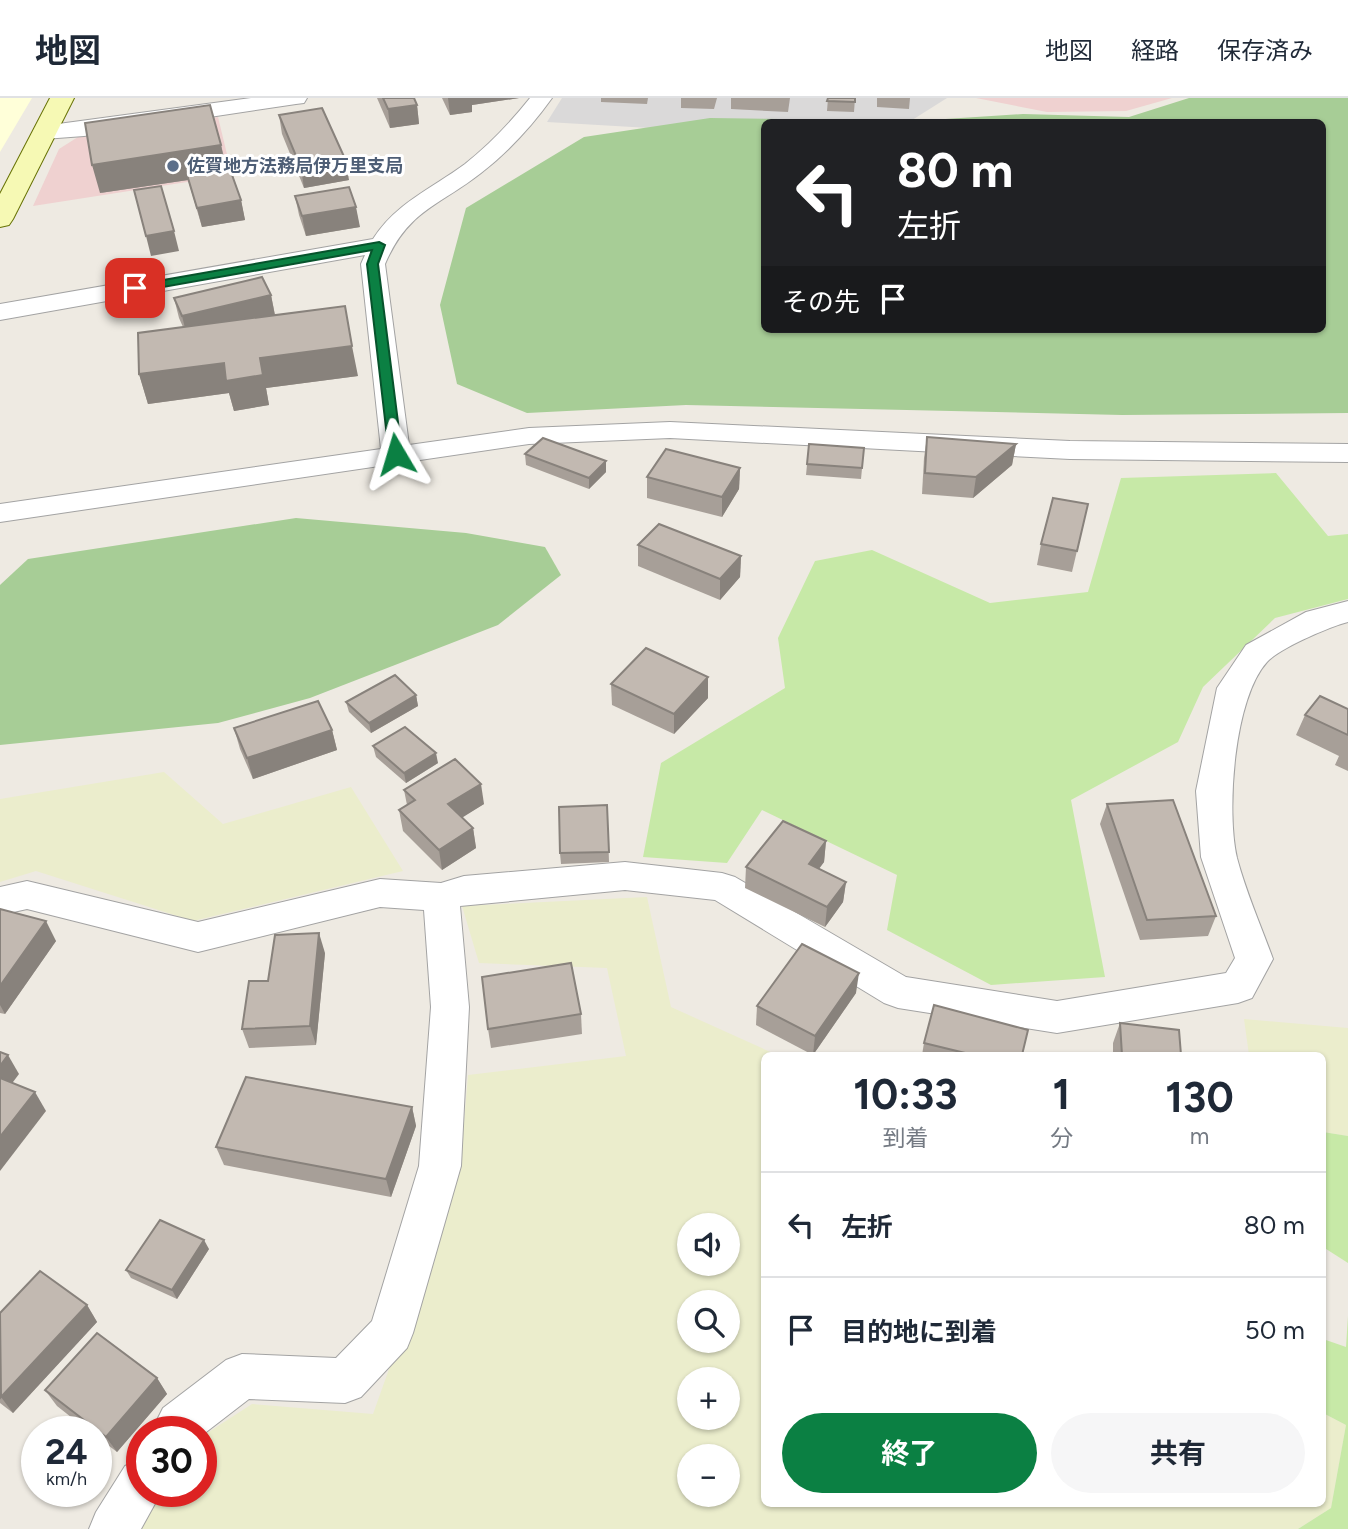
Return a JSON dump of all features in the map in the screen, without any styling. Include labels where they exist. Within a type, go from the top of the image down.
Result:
[{"type":"street","points":[[1,217],[62,98]]},
{"type":"street","points":[[44,132],[84,129],[296,98]]},
{"type":"street","points":[[396,454],[373,264],[379,245],[392,224],[418,201],[472,169],[528,116],[541,98]]},
{"type":"street","points":[[0,312],[379,245]]},
{"type":"street","points":[[0,513],[528,436],[670,430],[1070,450],[1348,453]]},
{"type":"street","points":[[0,901],[27,895],[198,937],[380,893],[441,897],[464,890],[625,876],[722,887],[898,992],[1057,1017],[1238,988],[1254,959],[1219,857],[1213,791],[1233,688],[1256,653],[1318,620],[1348,611]]},
{"type":"street","points":[[189,1416],[242,1376],[345,1381],[391,1333],[440,1166],[450,1007],[441,897]]},
{"type":"street","points":[[113,1529],[127,1507]]},
{"type":"shaded area","points":[[0,98],[32,98],[0,152]]},
{"type":"shaded area","points":[[562,98],[947,98],[914,119],[761,119],[761,126],[752,134],[547,122]]},
{"type":"shaded area","points":[[976,98],[1172,98],[1126,111],[1047,112]]},
{"type":"shaded area","points":[[218,117],[232,175],[33,206],[59,149],[78,137]]},
{"type":"shaded area","points":[[164,772],[223,824],[351,787],[403,871],[193,921],[36,871],[0,882],[0,799]]},
{"type":"shaded area","points":[[647,897],[671,1007],[770,1052],[761,1052],[761,1507],[1326,1507],[1326,1415],[1346,1425],[1331,1508],[1298,1529],[133,1529],[146,1507],[217,1507],[217,1427],[252,1404],[373,1414],[460,1170],[468,1075],[626,1056],[607,968],[479,963],[462,906]]},
{"type":"shaded area","points":[[1244,1019],[1348,1028],[1348,1136],[1326,1132],[1326,1052],[1249,1052]]},
{"type":"green space","points":[[1189,98],[1348,98],[1348,413],[1122,415],[686,405],[527,413],[457,384],[440,305],[466,208],[584,137],[710,118],[778,119],[761,119],[761,333],[1326,333],[1326,119],[946,119],[1023,114],[1129,117]]},
{"type":"green space","points":[[1276,473],[1328,536],[1348,534],[1348,599],[1275,618],[1203,687],[1178,742],[1071,800],[1105,977],[991,985],[887,930],[897,875],[762,810],[727,863],[643,857],[661,763],[785,688],[778,638],[815,561],[872,550],[990,603],[1088,592],[1121,478]]},
{"type":"green space","points":[[296,518],[466,533],[545,547],[561,575],[498,625],[310,698],[218,723],[0,745],[0,585],[28,559]]},
{"type":"green space","points":[[1326,1132],[1348,1136],[1348,1263],[1326,1249]]},
{"type":"green space","points":[[1348,1316],[1348,1529],[1298,1529],[1331,1508],[1346,1425],[1326,1415],[1326,1340],[1346,1347]]},
{"type":"building","points":[[383,98],[414,98],[417,105],[388,109]]},
{"type":"building","points":[[828,98],[855,98],[855,102],[827,101]]},
{"type":"building","points":[[210,105],[221,145],[92,165],[85,123]]},
{"type":"building","points":[[322,108],[346,161],[301,168],[279,115]]},
{"type":"building","points":[[227,161],[241,200],[197,208],[185,168]]},
{"type":"building","points":[[161,186],[174,231],[146,236],[134,190]]},
{"type":"building","points":[[349,187],[356,207],[302,216],[295,196]]},
{"type":"building","points":[[262,277],[271,295],[182,316],[174,298]]},
{"type":"building","points":[[345,306],[352,346],[260,358],[263,375],[226,381],[224,363],[139,374],[138,333]]},
{"type":"building","points":[[927,437],[1016,444],[976,477],[925,473]]},
{"type":"building","points":[[543,438],[606,461],[589,478],[525,454]]},
{"type":"building","points":[[809,444],[864,448],[862,468],[807,464]]},
{"type":"building","points":[[666,449],[740,468],[722,497],[647,477]]},
{"type":"building","points":[[1053,498],[1088,504],[1077,551],[1041,544]]},
{"type":"building","points":[[659,524],[741,556],[720,579],[638,545]]},
{"type":"building","points":[[646,648],[708,677],[674,714],[611,684]]},
{"type":"building","points":[[395,675],[416,695],[369,723],[346,702]]},
{"type":"building","points":[[1320,696],[1348,709],[1348,735],[1305,715]]},
{"type":"building","points":[[318,701],[332,730],[247,758],[234,728]]},
{"type":"building","points":[[405,727],[436,753],[404,773],[373,746]]},
{"type":"building","points":[[455,759],[481,784],[448,804],[473,828],[439,850],[399,810],[415,800],[404,790]]},
{"type":"building","points":[[1173,800],[1216,916],[1147,920],[1107,804]]},
{"type":"building","points":[[607,805],[609,852],[560,853],[559,807]]},
{"type":"building","points":[[783,821],[826,841],[809,864],[846,882],[827,907],[746,867]]},
{"type":"building","points":[[0,909],[46,921],[0,986]]},
{"type":"building","points":[[319,933],[310,1026],[242,1029],[249,981],[268,981],[275,935]]},
{"type":"building","points":[[802,944],[859,973],[815,1036],[757,1006]]},
{"type":"building","points":[[571,963],[581,1014],[488,1029],[482,977]]},
{"type":"building","points":[[934,1005],[1028,1030],[1023,1052],[961,1052],[924,1043]]},
{"type":"building","points":[[1120,1023],[1179,1030],[1181,1052],[1122,1052]]},
{"type":"building","points":[[0,1052],[8,1055],[0,1066]]},
{"type":"building","points":[[246,1077],[412,1107],[386,1179],[216,1147]]},
{"type":"building","points":[[0,1078],[35,1092],[0,1137]]},
{"type":"building","points":[[160,1220],[204,1240],[172,1290],[126,1270]]},
{"type":"building","points":[[40,1271],[87,1305],[1,1397],[0,1313]]},
{"type":"building","points":[[97,1333],[157,1378],[112,1430],[112,1416],[79,1416],[45,1390]]},
{"type":"place","name":"佐賀地方法務局伊万里支局","points":[[173,166]]},
{"type":"route","points":[[135,288],[379,245],[373,264],[396,454]]}]
